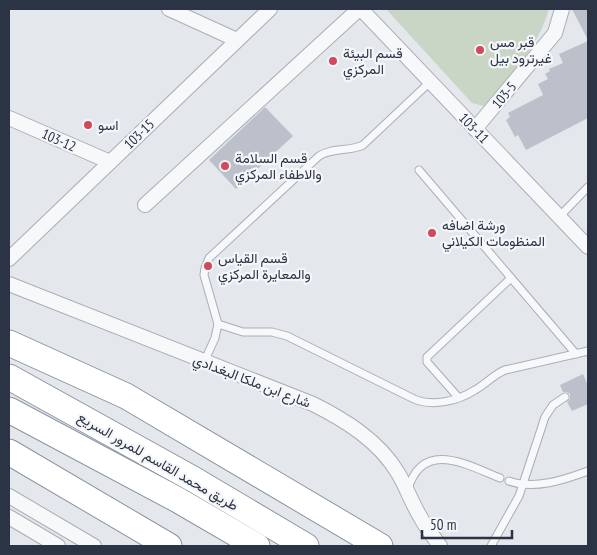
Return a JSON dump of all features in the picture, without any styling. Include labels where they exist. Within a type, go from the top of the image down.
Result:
[{"type":"highway","points":[[9,343],[126,396],[380,546]]},
{"type":"highway","name":"طريق محمد القاسم للمرور السريع","points":[[9,377],[193,479],[306,546]]},
{"type":"highway","name":"طريق محمد القاسم للمرور السريع","points":[[9,410],[178,500],[257,546]]},
{"type":"highway","points":[[9,452],[169,546]]},
{"type":"street","points":[[169,9],[237,40]]},
{"type":"street","name":"103-15","points":[[9,259],[270,9]]},
{"type":"street","points":[[145,205],[360,9]]},
{"type":"street","name":"103-11","points":[[360,9],[588,247]]},
{"type":"street","name":"103-5","points":[[475,129],[554,34],[562,9]]},
{"type":"street","name":"103-12","points":[[9,118],[110,162]]},
{"type":"street","name":"شارع ابن ملكا البغدادي","points":[[9,284],[313,404],[335,415],[369,440],[398,472],[421,519],[440,546]]},
{"type":"street","points":[[9,496],[94,546]]},
{"type":"street","points":[[9,517],[58,546]]},
{"type":"lane","points":[[204,362],[215,338],[218,324],[204,276],[209,258],[319,156],[334,150],[358,148],[363,145],[430,82]]},
{"type":"lane","points":[[419,170],[576,354]]},
{"type":"lane","points":[[560,217],[588,187]]},
{"type":"lane","points":[[458,397],[427,362],[427,358],[511,278]]},
{"type":"lane","points":[[218,324],[243,332],[272,332],[288,336],[419,401],[432,403],[477,390],[488,379],[505,370],[588,351]]},
{"type":"lane","points":[[491,546],[524,485],[545,417],[553,405],[565,397]]},
{"type":"lane","points":[[407,492],[412,478],[418,469],[428,462],[438,459],[455,461],[500,478]]},
{"type":"lane","points":[[508,481],[524,485],[561,480],[588,472]]},
{"type":"green space","points":[[386,9],[549,9],[538,37],[522,61],[484,106],[472,103]]},
{"type":"building","points":[[572,9],[588,9],[588,40]]},
{"type":"building","points":[[588,41],[588,118],[526,150],[518,135],[515,137],[506,120],[510,117],[508,113],[543,95],[538,84],[548,79],[545,74],[550,71],[549,69],[563,63],[559,54]]},
{"type":"building","points":[[265,107],[293,136],[236,189],[209,160]]},
{"type":"building","points":[[583,374],[588,386],[588,404],[572,411],[567,402],[570,399],[570,394],[563,392],[560,385]]},
{"type":"place","name":"قبر مس غيرترود بيل","points":[[480,50]]},
{"type":"place","name":"قسم البيئة المركزي","points":[[333,61]]},
{"type":"place","name":"اسو","points":[[88,125]]},
{"type":"place","name":"قسم السلامة والاطفاء المركزي","points":[[225,166]]},
{"type":"place","name":"ورشة اضافه المنظومات الكيلاني","points":[[432,233]]},
{"type":"place","name":"قسم القياس والمعايرة المركزي","points":[[208,266]]}]
